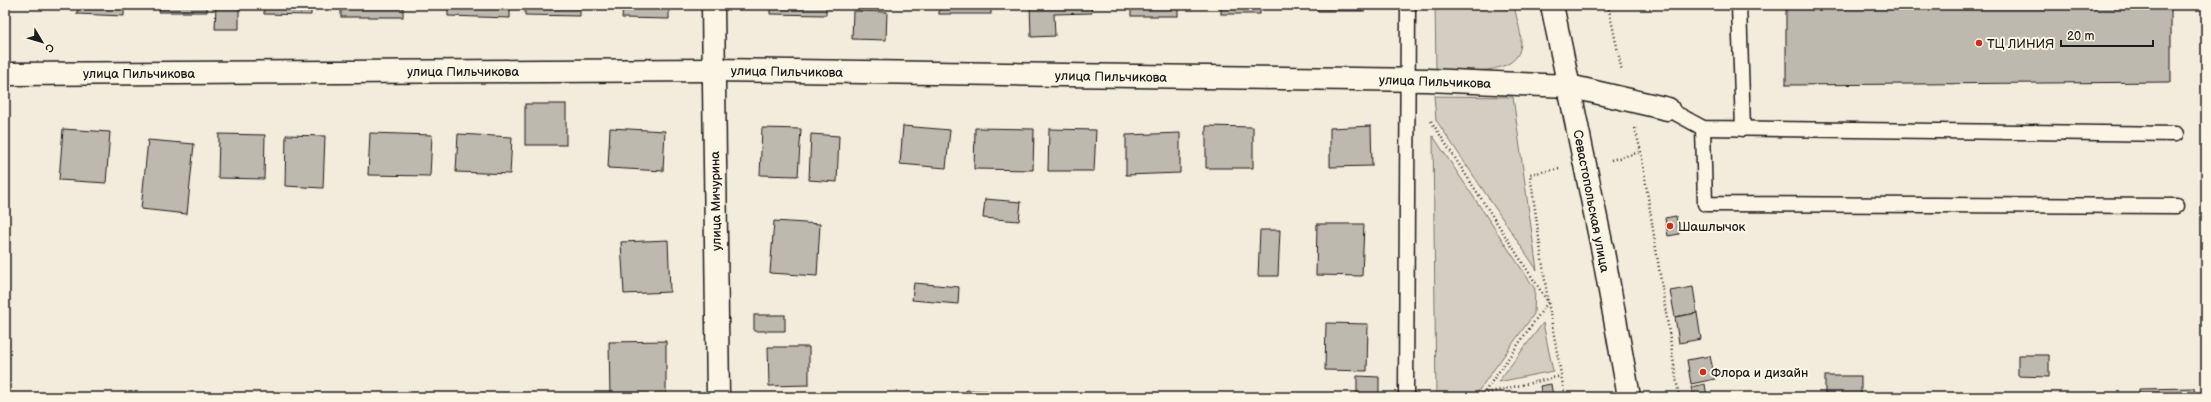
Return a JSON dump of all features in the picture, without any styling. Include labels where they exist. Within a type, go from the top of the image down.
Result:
[{"type":"street","name":"улица Мичурина","points":[[713,5],[718,397]]},
{"type":"street","name":"Севастопольская улица","points":[[1552,5],[1585,166],[1629,397]]},
{"type":"street","name":"улица Пильчикова","points":[[5,74],[713,70],[1408,80],[1569,86],[1628,101],[1668,109]]},
{"type":"lane","points":[[1406,397],[1408,5]]},
{"type":"lane","points":[[1739,5],[1743,129]]},
{"type":"lane","points":[[1668,109],[1703,128],[2176,134]]},
{"type":"lane","points":[[1703,128],[1705,204],[2177,206]]},
{"type":"path","points":[[1608,5],[1628,101],[1641,152],[1679,397]]},
{"type":"path","points":[[1427,115],[1548,302]]},
{"type":"path","points":[[1566,397],[1548,302],[1530,174],[1585,166],[1641,152]]},
{"type":"path","points":[[1482,396],[1548,302]]},
{"type":"path","points":[[1482,396],[1561,376]]},
{"type":"shaded area","points":[[1435,5],[1514,5],[1521,37],[1518,54],[1511,62],[1488,70],[1436,70]]},
{"type":"shaded area","points":[[1434,96],[1513,97],[1537,270],[1436,120]]},
{"type":"shaded area","points":[[1433,136],[1535,289],[1534,314],[1474,397],[1436,397]]},
{"type":"shaded area","points":[[1543,323],[1553,371],[1498,382]]},
{"type":"building","points":[[78,5],[124,5],[124,16],[77,14]]},
{"type":"building","points":[[160,5],[207,5],[207,12],[159,12]]},
{"type":"building","points":[[216,5],[239,5],[239,29],[215,29]]},
{"type":"building","points":[[264,5],[311,5],[311,15],[264,14]]},
{"type":"building","points":[[341,5],[403,5],[403,17],[341,17]]},
{"type":"building","points":[[448,5],[510,5],[510,18],[448,16]]},
{"type":"building","points":[[525,5],[580,5],[580,16],[525,15]]},
{"type":"building","points":[[623,5],[669,5],[669,19],[622,18]]},
{"type":"building","points":[[770,5],[826,5],[826,15],[770,14]]},
{"type":"building","points":[[939,5],[991,5],[991,14],[939,14]]},
{"type":"building","points":[[1030,5],[1091,5],[1092,13],[1054,14],[1055,36],[1031,37]]},
{"type":"building","points":[[1131,5],[1178,5],[1178,16],[1131,16]]},
{"type":"building","points":[[1221,5],[1260,5],[1260,14],[1221,14]]},
{"type":"building","points":[[1317,5],[1364,5],[1364,11],[1317,11]]},
{"type":"building","name":"ТЦ ЛИНИЯ","points":[[1786,5],[2171,5],[2171,82],[1786,85]]},
{"type":"building","points":[[853,11],[887,12],[886,40],[852,39]]},
{"type":"building","points":[[525,104],[566,104],[566,145],[525,145]]},
{"type":"building","points":[[903,126],[950,130],[946,168],[900,164]]},
{"type":"building","points":[[1206,126],[1253,127],[1253,168],[1206,168]]},
{"type":"building","points":[[1371,126],[1372,166],[1330,167],[1330,128]]},
{"type":"building","points":[[610,128],[665,131],[663,171],[608,168]]},
{"type":"building","points":[[762,128],[801,129],[798,176],[760,175]]},
{"type":"building","points":[[975,128],[1034,129],[1033,170],[974,169]]},
{"type":"building","points":[[63,129],[110,132],[106,183],[59,180]]},
{"type":"building","points":[[1049,129],[1096,130],[1094,171],[1048,171]]},
{"type":"building","points":[[370,133],[432,135],[430,176],[368,175]]},
{"type":"building","points":[[1180,133],[1180,173],[1126,175],[1126,135]]},
{"type":"building","points":[[219,134],[265,135],[264,179],[218,178]]},
{"type":"building","points":[[458,134],[512,137],[510,174],[456,172]]},
{"type":"building","points":[[811,134],[839,136],[837,182],[809,180]]},
{"type":"building","points":[[286,135],[325,136],[323,188],[285,186]]},
{"type":"building","points":[[148,140],[194,144],[187,214],[141,209]]},
{"type":"building","points":[[985,199],[1021,202],[1019,221],[983,218]]},
{"type":"building","points":[[1676,216],[1679,234],[1668,236],[1665,218]]},
{"type":"building","points":[[774,221],[820,224],[817,276],[770,273]]},
{"type":"building","points":[[1317,224],[1364,224],[1362,276],[1316,275]]},
{"type":"building","points":[[1260,230],[1280,230],[1278,276],[1258,276]]},
{"type":"building","points":[[668,240],[670,292],[624,294],[621,242]]},
{"type":"building","points":[[914,283],[959,287],[958,304],[912,300]]},
{"type":"building","points":[[1693,287],[1697,313],[1675,317],[1670,291]]},
{"type":"building","points":[[1697,313],[1701,339],[1679,343],[1675,317]]},
{"type":"building","points":[[754,315],[785,315],[785,331],[754,331]]},
{"type":"building","points":[[1326,323],[1368,324],[1367,371],[1325,370]]},
{"type":"building","points":[[666,341],[666,397],[610,397],[609,342]]},
{"type":"building","points":[[768,347],[809,347],[809,385],[769,386]]},
{"type":"building","points":[[2018,355],[2049,355],[2049,377],[2018,376]]},
{"type":"building","points":[[1710,356],[1715,379],[1691,384],[1687,360]]},
{"type":"building","points":[[1357,376],[1379,377],[1379,397],[1357,397]]},
{"type":"building","points":[[1825,376],[1861,376],[1861,397],[1825,397]]},
{"type":"building","points":[[1551,384],[1553,397],[1542,397],[1540,386]]},
{"type":"building","points":[[1705,384],[1707,397],[1693,397],[1691,387]]},
{"type":"building","points":[[2194,388],[2195,397],[2139,397],[2139,389]]},
{"type":"building","points":[[966,390],[988,391],[988,397],[966,397]]},
{"type":"place","name":"ТЦ ЛИНИЯ","points":[[1979,43]]},
{"type":"place","name":"Шашлычок","points":[[1670,226]]},
{"type":"place","name":"Флора и дизайн","points":[[1703,372]]}]
